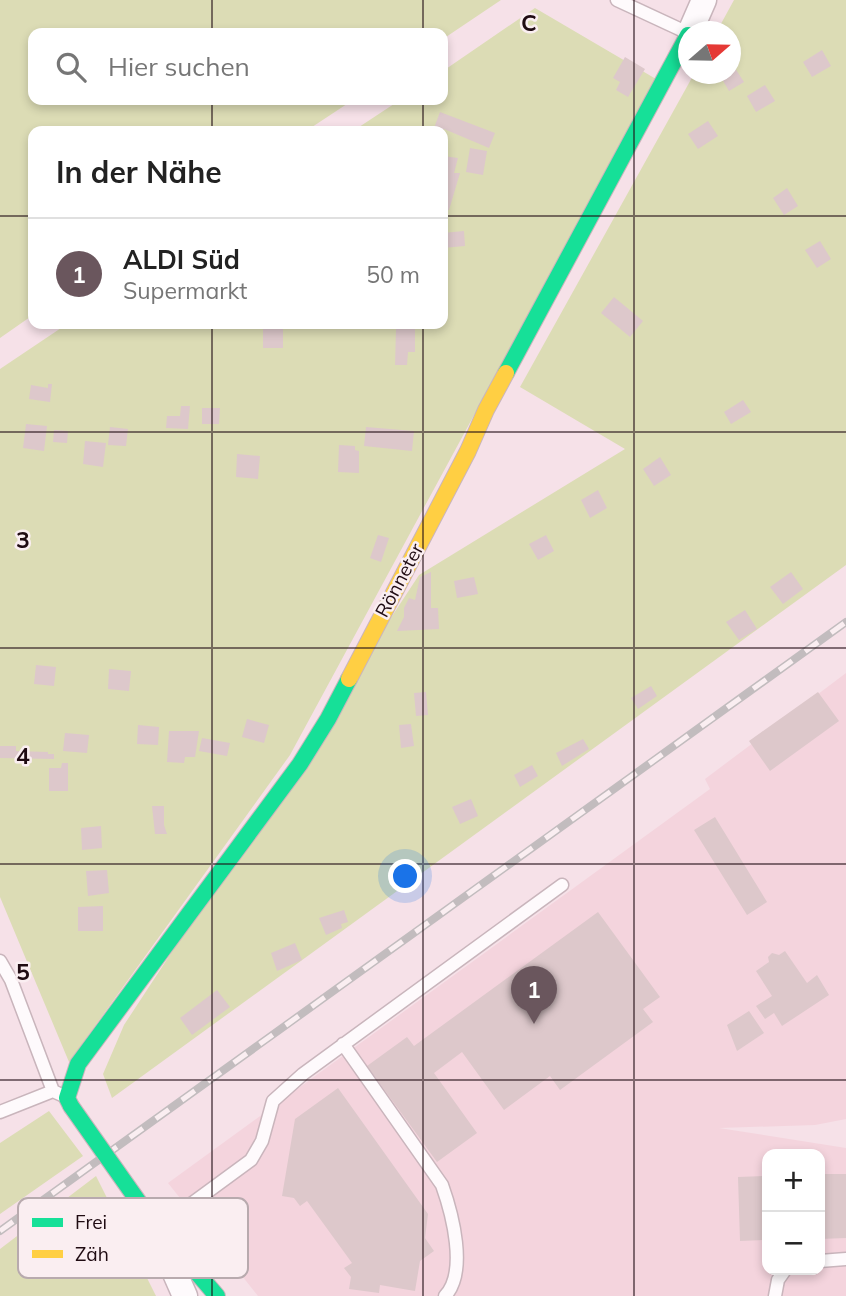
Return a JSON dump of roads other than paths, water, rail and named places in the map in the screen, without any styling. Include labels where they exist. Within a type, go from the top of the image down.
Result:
[{"type":"street","name":"Rönneter","points":[[694,21],[704,0]]},
{"type":"street","name":"Rönneter","points":[[64,1098],[78,1065],[292,775],[328,719],[468,451],[486,410],[678,53]]},
{"type":"street","points":[[64,1098],[136,1198]]},
{"type":"street","points":[[178,1278],[186,1296]]},
{"type":"street","points":[[201,1278],[216,1296]]},
{"type":"lane","points":[[617,0],[678,28]]},
{"type":"lane","points":[[192,1198],[251,1160],[262,1141],[273,1101],[303,1074],[562,886]]},
{"type":"lane","points":[[0,961],[64,1098],[0,1112]]},
{"type":"lane","points":[[343,1044],[442,1185],[451,1212],[457,1250],[452,1289],[445,1296]]},
{"type":"lane","points":[[825,1261],[846,1259]]},
{"type":"lane","points":[[775,1296],[782,1275]]},
{"type":"railway","points":[[46,1198],[846,622]]},
{"type":"railway","points":[[0,1231],[18,1218]]},
{"type":"place","name":"ALDI Süd","points":[[534,1024]]}]
